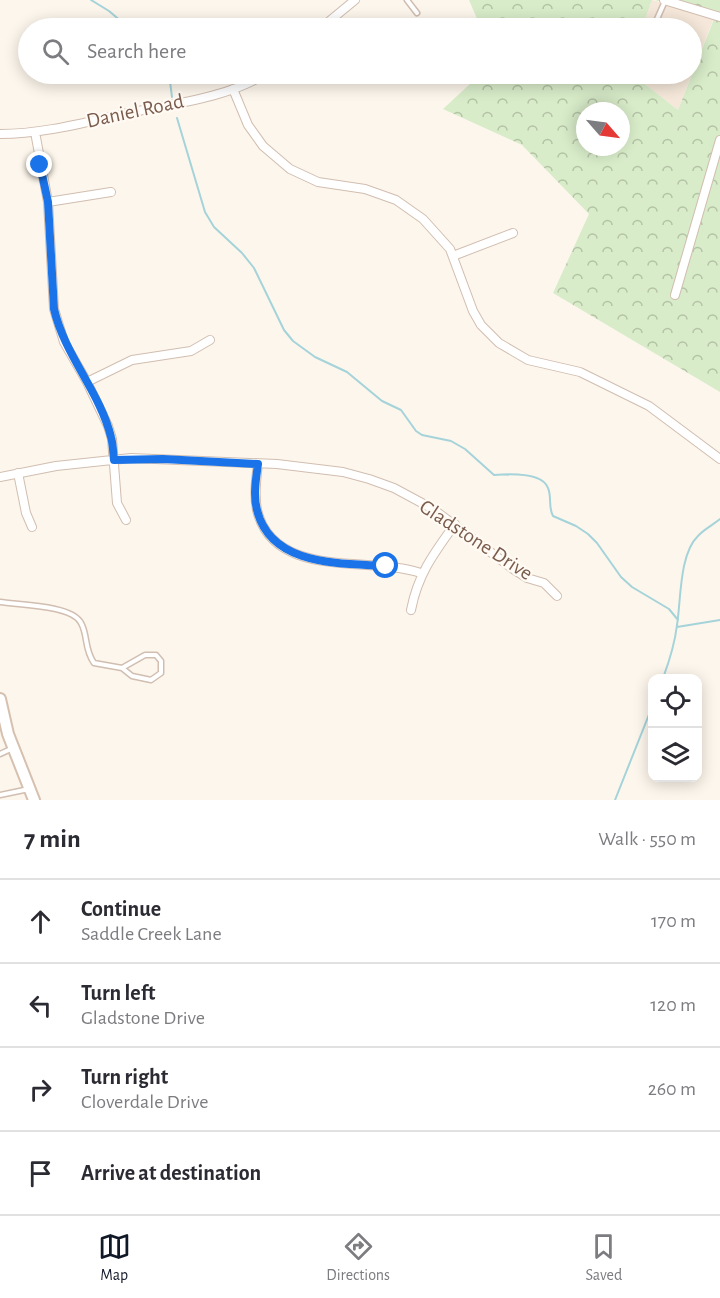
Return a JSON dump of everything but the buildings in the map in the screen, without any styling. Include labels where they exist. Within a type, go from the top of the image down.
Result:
[{"type":"street","points":[[333,18],[355,0]]},
{"type":"street","points":[[664,0],[720,17]]},
{"type":"street","name":"Daniel Road","points":[[0,134],[35,132],[233,89],[244,84]]},
{"type":"street","points":[[233,89],[248,125],[263,146],[290,169],[318,182],[365,189],[396,200],[423,219],[453,256],[468,302],[481,325],[500,343],[528,360],[580,372],[649,406],[720,459]]},
{"type":"street","points":[[35,132],[48,202],[54,309],[64,342],[87,382],[108,426],[112,439],[117,503],[126,520]]},
{"type":"street","points":[[675,296],[720,140]]},
{"type":"street","points":[[48,202],[111,192]]},
{"type":"street","points":[[453,256],[513,233]]},
{"type":"street","points":[[87,382],[132,360],[191,351],[210,340]]},
{"type":"street","name":"Gladstone Drive","points":[[0,477],[56,466],[114,460],[163,459],[319,468],[369,478],[433,508],[513,569],[527,578],[544,583],[557,596]]},
{"type":"street","points":[[258,464],[255,493],[257,511],[271,536],[282,547],[313,560],[401,568],[421,573]]},
{"type":"street","points":[[18,473],[26,513],[32,528]]},
{"type":"street","points":[[411,610],[421,573],[431,555],[455,524]]},
{"type":"street","points":[[0,699],[13,748],[34,800]]},
{"type":"lane","points":[[407,0],[417,13]]},
{"type":"lane","points":[[657,18],[664,0]]},
{"type":"lane","points":[[0,602],[58,609],[73,615],[81,622],[88,654],[94,663],[122,668],[132,676],[151,680],[161,673],[161,661],[156,655],[145,655],[122,668]]},
{"type":"lane","points":[[0,754],[13,748]]},
{"type":"lane","points":[[0,795],[30,789]]},
{"type":"shaded area","points":[[652,0],[714,18],[702,49],[702,18],[646,18]]},
{"type":"shaded area","points":[[645,84],[688,84],[678,110]]},
{"type":"green space","points":[[469,0],[652,0],[646,18],[477,18]]},
{"type":"green space","points":[[655,0],[720,0],[720,392],[553,293],[589,214],[522,145],[443,109],[470,84],[645,84],[678,110],[688,84],[702,84],[702,49],[714,19]]},
{"type":"waterway","points":[[91,0],[117,18]]},
{"type":"waterway","points":[[170,84],[172,97]]},
{"type":"waterway","points":[[177,118],[205,212],[214,227],[242,253],[254,268],[284,330],[293,341],[315,357],[347,372],[382,401],[401,410],[416,431],[422,435],[451,441],[465,449],[494,475],[524,475],[539,479],[548,488],[553,516],[588,534],[621,577],[632,587],[669,609],[678,620]]},
{"type":"waterway","points":[[664,674],[675,638],[687,554],[698,536],[720,519]]},
{"type":"waterway","points":[[677,627],[720,620]]},
{"type":"waterway","points":[[615,800],[648,717]]},
{"type":"route","points":[[40,165],[48,202],[52,288],[58,326],[108,426],[114,460],[131,458],[258,464],[255,493],[257,511],[271,536],[282,547],[313,560],[386,566]]}]
